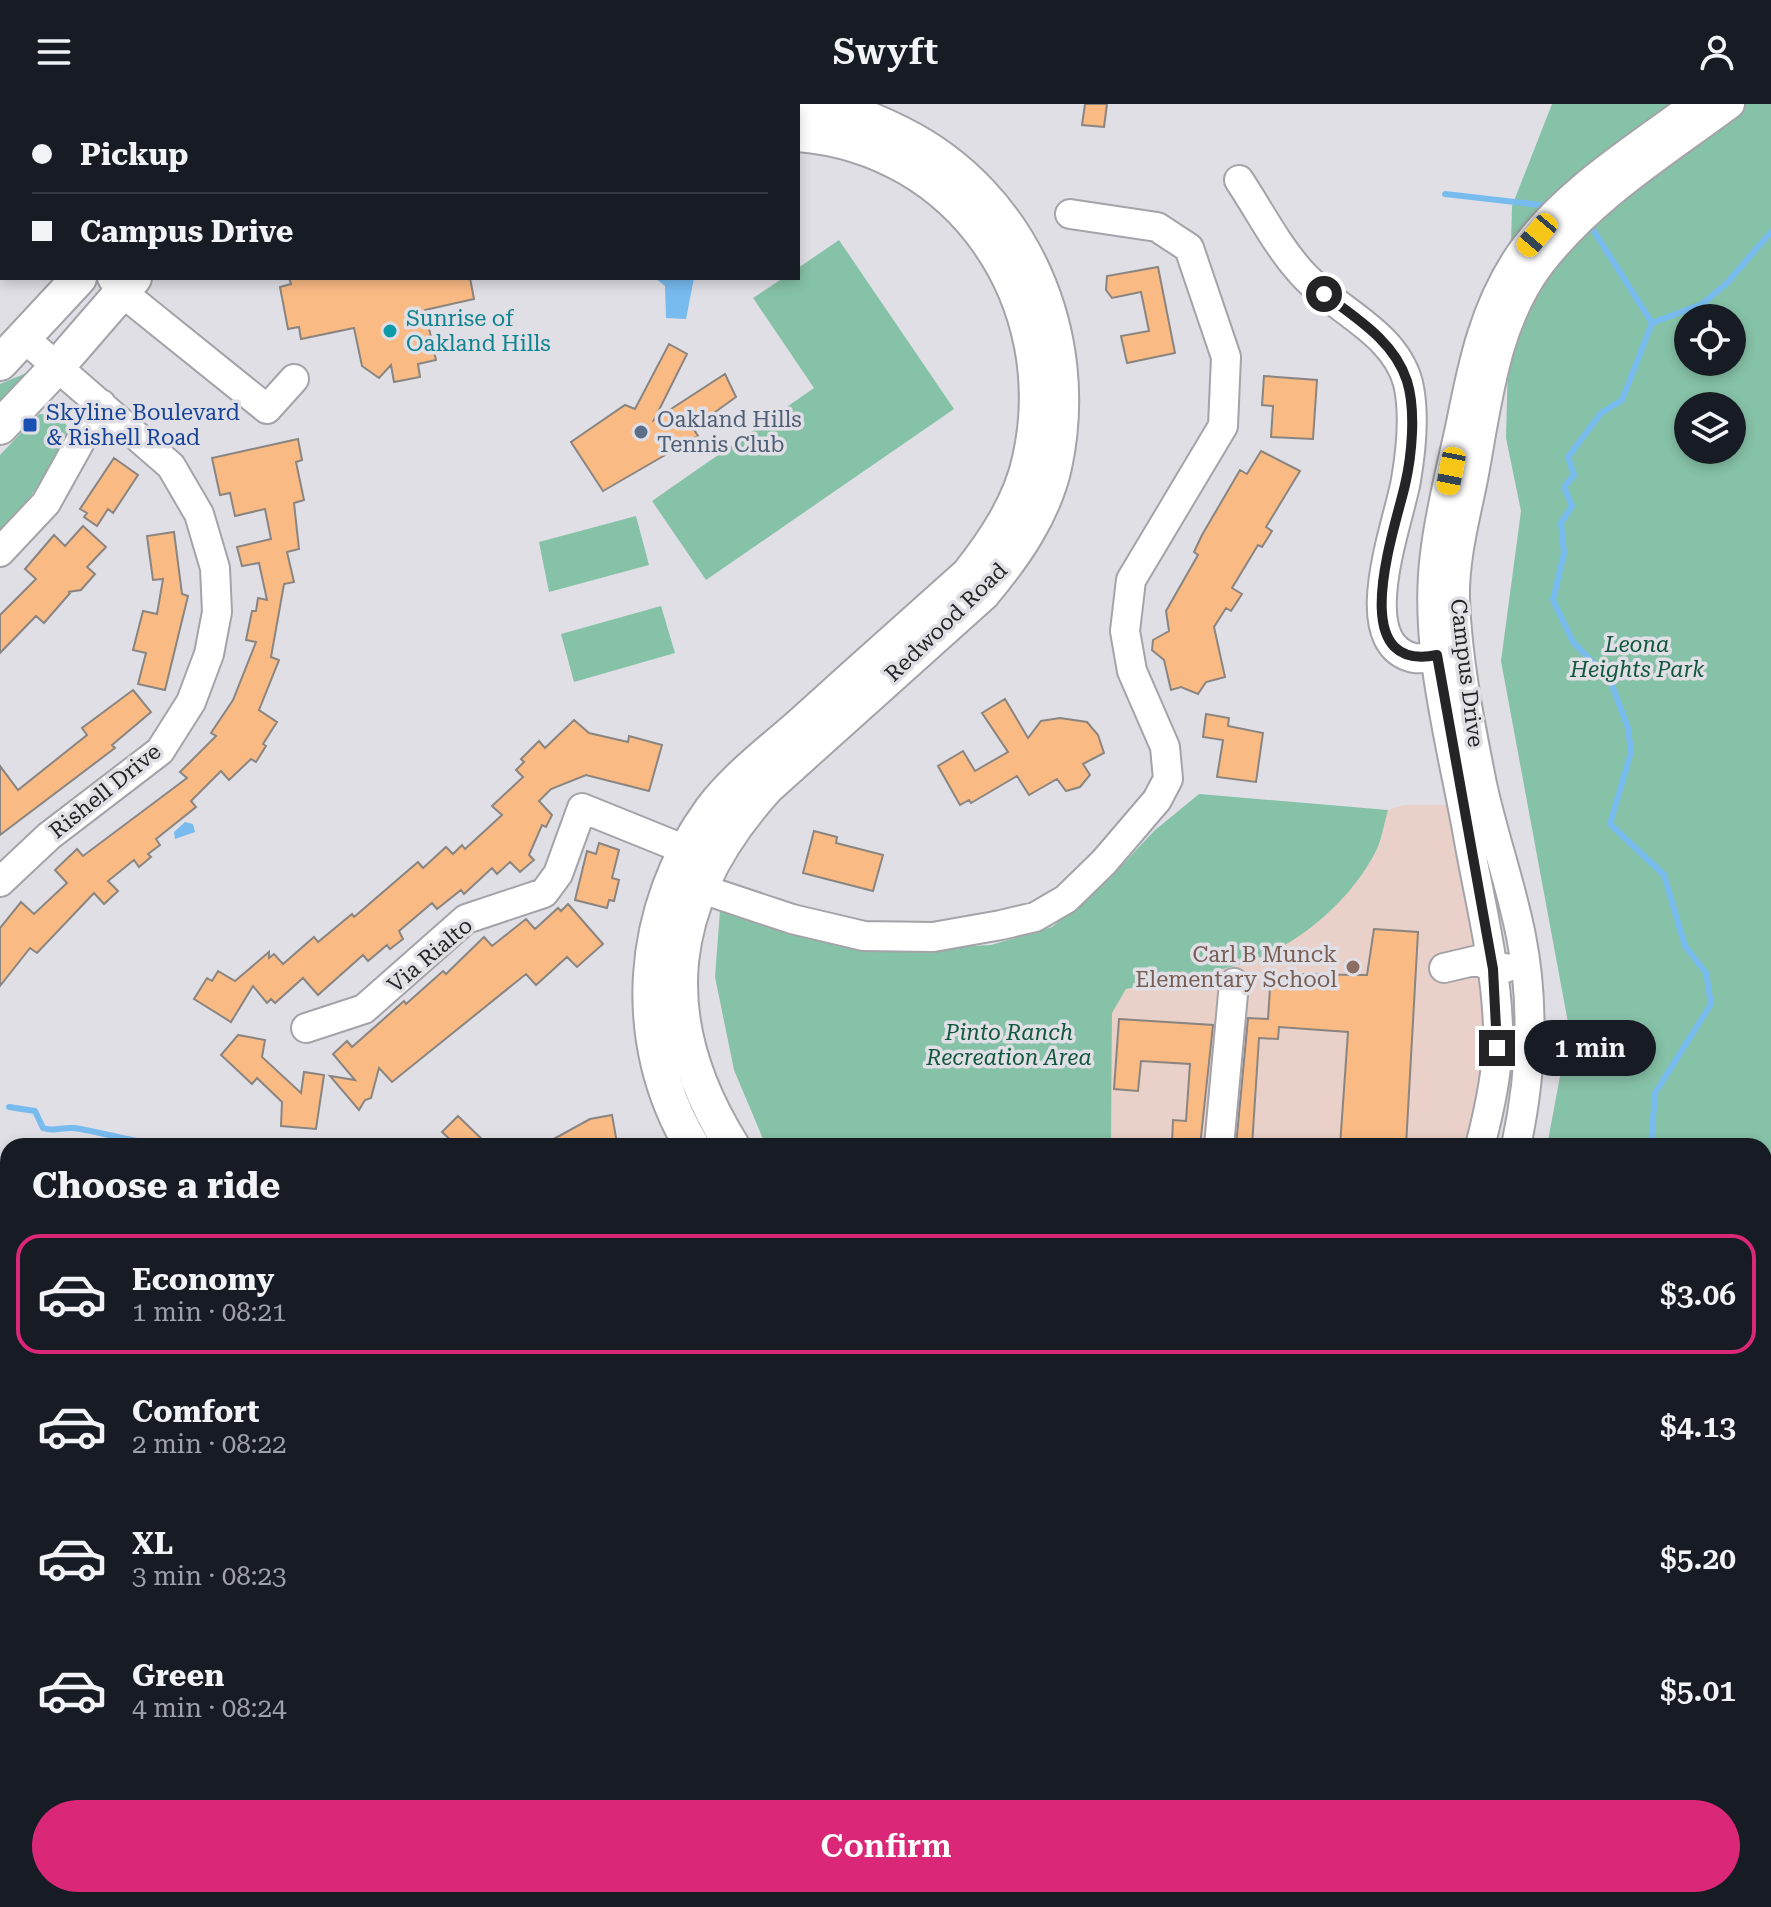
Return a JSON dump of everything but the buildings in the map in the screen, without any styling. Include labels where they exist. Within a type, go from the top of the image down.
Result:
[{"type":"main road","name":"Redwood Road","points":[[727,1138],[702,1093],[686,1044],[682,1018],[680,966],[699,888],[736,821],[767,787],[983,593],[1012,557],[1036,515],[1055,459],[1061,363],[1051,315],[1028,258],[998,211],[960,171],[915,141],[874,120],[829,106],[809,104]]},
{"type":"main road","name":"Redwood Road","points":[[688,1138],[662,1080],[650,1022],[649,994],[655,932],[674,874],[713,808],[753,767],[968,575],[990,547],[1014,505],[1030,461],[1035,431],[1037,366],[1028,321],[1007,270],[977,225],[943,192],[901,163],[862,146],[824,136],[800,134]]},
{"type":"main road","points":[[0,363],[77,280]]},
{"type":"main road","points":[[4,419],[57,367],[123,283]]},
{"type":"street","name":"Campus Drive","points":[[1482,1138],[1496,1068],[1498,1027],[1493,969],[1435,554],[1492,335],[1539,265],[1568,230],[1659,144],[1695,104]]},
{"type":"street","name":"Campus Drive","points":[[1659,144],[1730,104]]},
{"type":"street","points":[[1239,180],[1299,271],[1388,348],[1408,383],[1411,432],[1406,482],[1385,568],[1384,625],[1387,638],[1405,655],[1416,658],[1449,652]]},
{"type":"street","points":[[699,888],[792,919],[864,936],[933,937],[1001,925],[1035,917],[1066,899],[1104,862],[1157,800],[1168,779],[1165,747],[1132,671],[1125,631],[1131,580],[1223,426],[1226,357],[1189,248],[1157,227],[1070,214]]},
{"type":"street","points":[[123,283],[267,409],[294,379]]},
{"type":"street","name":"Rishell Drive","points":[[0,882],[49,836],[160,751],[191,702],[209,654],[217,612],[215,568],[199,514],[171,466],[24,338]]},
{"type":"street","points":[[0,552],[46,503],[101,404]]},
{"type":"street","name":"Campus Drive","points":[[1449,652],[1526,966],[1530,1036],[1528,1080],[1517,1138]]},
{"type":"street","name":"Via Rialto","points":[[306,1028],[364,1009],[466,919],[544,893],[558,874],[582,808],[686,850]]},
{"type":"street","points":[[1444,968],[1478,960],[1493,969],[1526,966]]},
{"type":"street","points":[[1220,1138],[1234,983]]},
{"type":"shaded area","name":"Carl B Munck Elementary School","points":[[1404,805],[1448,805],[1458,841],[1492,1049],[1480,1138],[1111,1138],[1112,1013],[1126,989],[1269,954],[1297,937],[1327,914],[1353,885],[1376,850],[1388,810]]},
{"type":"green space","name":"Leona Heights Park","points":[[1552,104],[1771,104],[1771,1138],[1548,1138],[1569,1028],[1501,661],[1521,511],[1506,438],[1512,206]]},
{"type":"green space","points":[[839,240],[954,409],[706,580],[652,501],[814,388],[753,298],[780,280],[800,280],[800,267]]},
{"type":"green space","points":[[36,369],[0,404],[0,384]]},
{"type":"green space","points":[[39,414],[58,415],[68,427],[65,449],[0,538],[0,455]]},
{"type":"green space","points":[[636,516],[649,565],[549,592],[539,542]]},
{"type":"green space","points":[[661,606],[675,653],[574,682],[561,634]]},
{"type":"green space","name":"Pinto Ranch Recreation Area","points":[[1199,794],[1388,810],[1378,846],[1367,867],[1331,910],[1301,935],[1270,953],[1239,965],[1126,989],[1112,1013],[1111,1138],[763,1138],[734,1070],[715,977],[720,910],[864,951],[991,945],[1052,927],[1110,878],[1154,831]]},
{"type":"water","points":[[658,280],[694,280],[686,319],[666,318],[665,286]]},
{"type":"water","points":[[185,822],[193,824],[195,832],[175,839],[174,832]]},
{"type":"waterway","points":[[1445,194],[1549,206]]},
{"type":"waterway","points":[[1592,228],[1652,323]]},
{"type":"waterway","points":[[1652,1138],[1655,1093],[1711,1004],[1706,973],[1685,946],[1664,875],[1610,824],[1631,752],[1628,728],[1610,680],[1573,642],[1553,600],[1564,553],[1561,523],[1572,506],[1564,487],[1574,475],[1568,457],[1601,413],[1622,400],[1652,323],[1702,304],[1726,284],[1771,232]]},
{"type":"waterway","points":[[9,1107],[35,1111],[43,1128],[74,1128],[121,1138]]},
{"type":"place","name":"Sunrise of Oakland Hills","points":[[390,331]]},
{"type":"place","name":"Skyline Boulevard & Rishell Road","points":[[30,425]]},
{"type":"place","name":"Oakland Hills Tennis Club","points":[[641,432]]},
{"type":"place","name":"Carl B Munck Elementary School","points":[[1353,967]]},
{"type":"route","points":[[1324,294],[1366,326],[1388,348],[1408,383],[1411,432],[1406,482],[1385,568],[1382,597],[1384,625],[1387,638],[1405,655],[1416,658],[1437,655],[1493,969],[1497,1048]]}]
